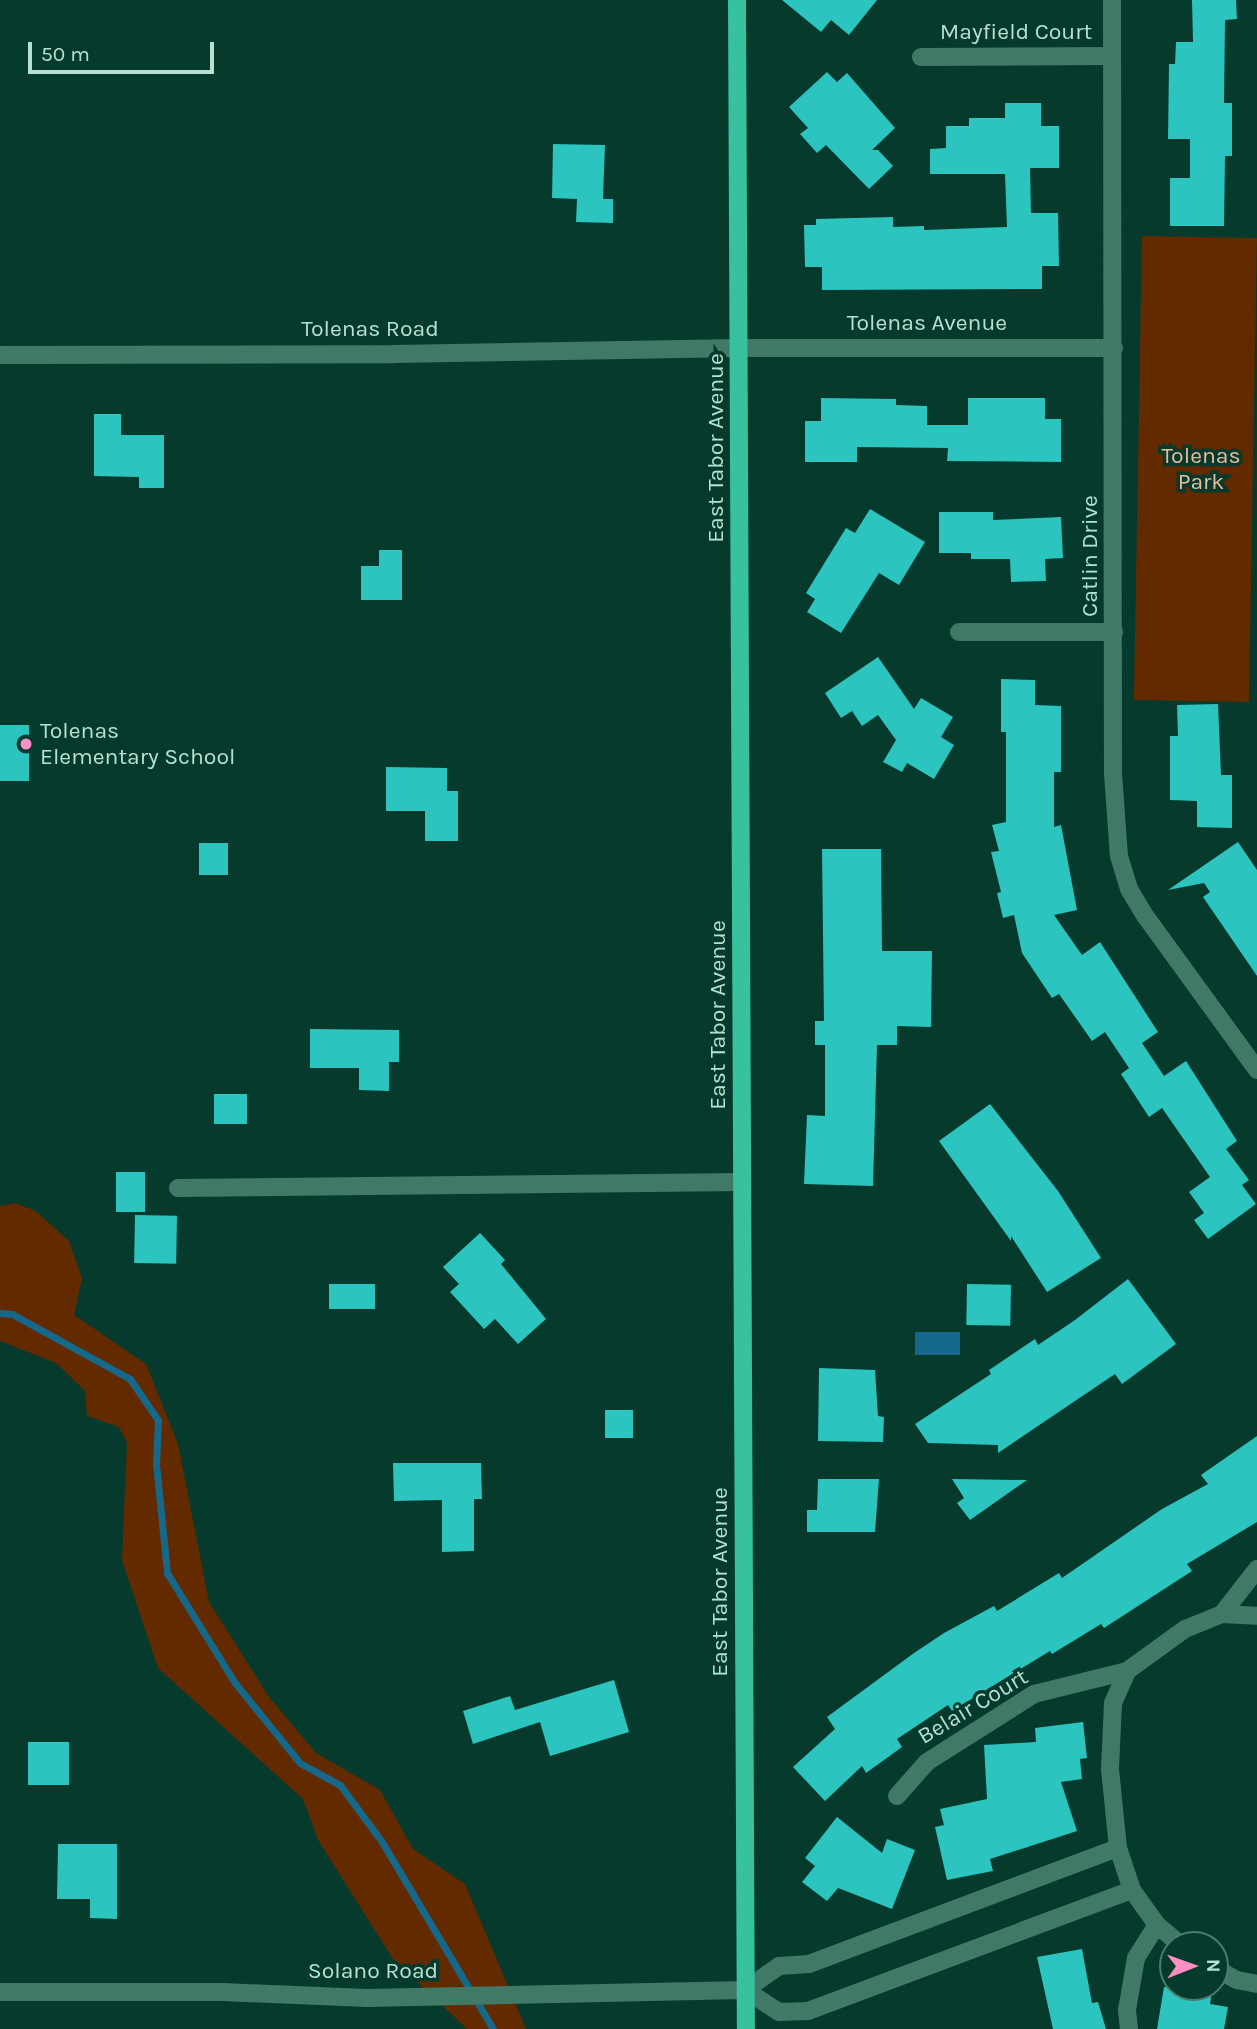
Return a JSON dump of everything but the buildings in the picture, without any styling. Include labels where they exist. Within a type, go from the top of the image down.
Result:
[{"type":"main road","name":"East Tabor Avenue","points":[[737,0],[746,2029]]},
{"type":"street","name":"Catlin Drive","points":[[1112,0],[1113,773],[1119,856],[1129,889],[1146,917],[1257,1070]]},
{"type":"street","name":"Mayfield Court","points":[[920,57],[1112,56]]},
{"type":"street","name":"Tolenas Avenue","points":[[740,348],[1114,348]]},
{"type":"street","name":"Tolenas Road","points":[[0,355],[394,354],[740,348]]},
{"type":"street","points":[[959,632],[1114,632]]},
{"type":"street","points":[[178,1188],[742,1182]]},
{"type":"street","points":[[1222,1614],[1257,1569]]},
{"type":"street","points":[[1165,1931],[1132,1890],[1118,1848],[1110,1756],[1113,1703],[1127,1671],[1185,1629],[1222,1614],[1257,1616]]},
{"type":"street","name":"Belair Court","points":[[897,1796],[927,1762],[1034,1694],[1127,1671]]},
{"type":"street","points":[[1118,1848],[809,1964],[779,1966],[745,1990],[779,2012],[808,2011],[1132,1890]]},
{"type":"street","points":[[1129,2029],[1127,2010],[1136,1958],[1157,1924]]},
{"type":"street","points":[[1229,1976],[1257,1984]]},
{"type":"street","name":"Solano Road","points":[[0,1992],[223,1992],[367,1998],[745,1990]]},
{"type":"green space","name":"Tolenas Park","points":[[1142,236],[1257,238],[1249,702],[1134,700]]},
{"type":"green space","points":[[15,1203],[36,1211],[69,1241],[82,1278],[74,1315],[146,1364],[178,1444],[209,1602],[269,1697],[316,1753],[380,1790],[413,1849],[465,1884],[526,2029],[467,2029],[393,1959],[318,1840],[303,1799],[158,1668],[122,1560],[127,1443],[119,1427],[87,1416],[85,1391],[56,1363],[0,1341],[0,1206]]},
{"type":"water","points":[[915,1332],[960,1332],[960,1355],[915,1355]]},
{"type":"waterway","points":[[0,1313],[12,1314],[130,1379],[158,1420],[156,1464],[167,1573],[235,1683],[300,1763],[340,1785],[382,1842],[493,2029]]},
{"type":"place","name":"Tolenas Elementary School","points":[[26,744]]}]
